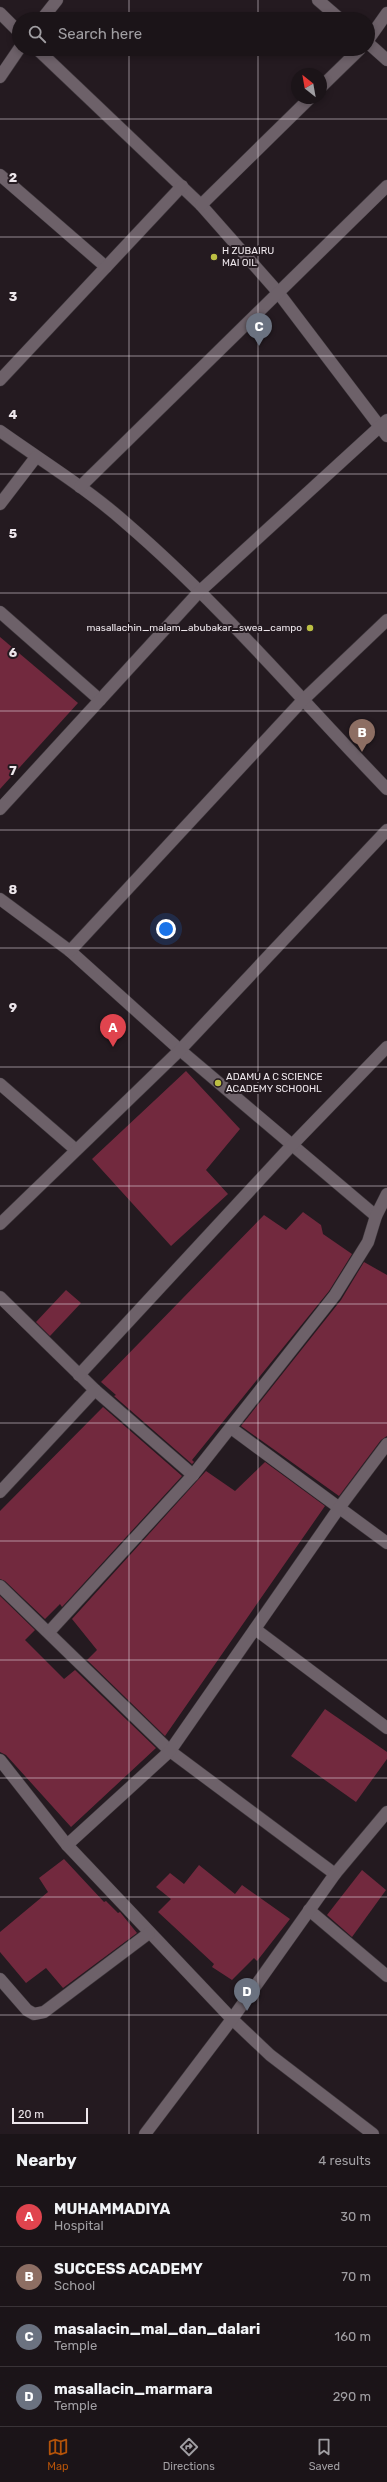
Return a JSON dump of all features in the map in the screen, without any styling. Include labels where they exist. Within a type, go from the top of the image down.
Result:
[{"type":"street","points":[[48,12],[57,0]]},
{"type":"street","points":[[318,0],[332,12]]},
{"type":"street","points":[[0,13],[12,25]]},
{"type":"street","points":[[375,31],[387,13]]},
{"type":"street","points":[[375,49],[387,60]]},
{"type":"street","points":[[0,77],[14,56]]},
{"type":"street","points":[[2,804],[199,592],[385,428],[277,291],[201,205],[44,56]]},
{"type":"street","points":[[327,81],[353,56]]},
{"type":"street","points":[[201,205],[304,104]]},
{"type":"street","points":[[0,174],[106,267]]},
{"type":"street","points":[[0,380],[182,186]]},
{"type":"street","points":[[80,487],[277,291],[387,186]]},
{"type":"street","points":[[0,431],[80,487],[127,523],[242,633],[302,701],[387,789]]},
{"type":"street","points":[[0,504],[36,457]]},
{"type":"street","points":[[0,612],[100,700]]},
{"type":"street","points":[[70,951],[302,701],[387,620]]},
{"type":"street","points":[[0,1224],[180,1050],[387,830]]},
{"type":"street","points":[[0,899],[70,951],[180,1050],[376,1216]]},
{"type":"street","points":[[79,1375],[292,1145],[387,1046]]},
{"type":"street","points":[[0,1084],[76,1150]]},
{"type":"street","points":[[49,1632],[192,1475],[231,1428],[335,1295],[368,1242],[376,1216],[387,1194]]},
{"type":"street","points":[[0,1297],[95,1390],[192,1475]]},
{"type":"street","points":[[0,1492],[95,1390]]},
{"type":"street","points":[[231,1428],[387,1544]]},
{"type":"street","points":[[67,1845],[170,1751],[339,1508],[387,1444]]},
{"type":"street","points":[[0,1586],[170,1751],[335,1874]]},
{"type":"street","points":[[255,1629],[387,1728]]},
{"type":"street","points":[[0,1760],[67,1845],[232,2020],[270,2055],[373,2134]]},
{"type":"street","points":[[151,2132],[335,1874],[387,1812]]},
{"type":"street","points":[[309,1910],[387,1976]]},
{"type":"street","points":[[0,1979],[27,2010],[34,2014],[44,2012],[149,1933]]},
{"type":"building","points":[[0,637],[78,703],[0,789]]},
{"type":"building","points":[[186,1071],[240,1129],[206,1170],[228,1194],[171,1246],[92,1159]]},
{"type":"building","points":[[303,1212],[321,1225],[323,1234],[352,1254],[329,1291],[192,1460],[194,1462],[192,1464],[114,1396],[116,1395],[101,1382],[264,1215],[286,1230]]},
{"type":"building","points":[[364,1262],[387,1275],[387,1436],[381,1440],[339,1496],[241,1426],[341,1300]]},
{"type":"building","points":[[66,1290],[81,1303],[50,1336],[36,1322]]},
{"type":"building","points":[[103,1407],[182,1476],[62,1607],[60,1604],[45,1619],[5,1581],[0,1579],[0,1511]]},
{"type":"building","points":[[265,1462],[325,1506],[165,1736],[87,1660],[97,1650],[72,1619],[206,1471],[235,1491]]},
{"type":"building","points":[[0,1596],[35,1630],[25,1640],[64,1679],[75,1670],[156,1748],[71,1827],[6,1755],[0,1752]]},
{"type":"building","points":[[325,1709],[387,1752],[387,1759],[356,1802],[291,1756]]},
{"type":"building","points":[[64,1859],[104,1902],[106,1901],[118,1913],[120,1912],[137,1933],[63,1988],[46,1968],[26,1983],[0,1952],[0,1932],[48,1892],[39,1878]]},
{"type":"building","points":[[199,1865],[235,1894],[242,1885],[290,1919],[257,1961],[254,1958],[232,1980],[212,1967],[214,1964],[158,1912],[171,1899],[156,1887],[170,1873],[184,1884]]},
{"type":"building","points":[[362,1870],[386,1890],[352,1937],[327,1915]]},
{"type":"place","name":"H ZUBAIRU MAI OIL","points":[[214,257]]},
{"type":"place","name":"masalacin_mal_dan_dalari","points":[[259,346]]},
{"type":"place","name":"masallachin_malam_abubakar_swea_campo","points":[[310,628]]},
{"type":"place","name":"SUCCESS ACADEMY","points":[[362,752]]},
{"type":"place","name":"MUHAMMADIYA","points":[[113,1047]]},
{"type":"place","name":"ADAMU A C SCIENCE ACADEMY SCHOOHL","points":[[218,1083]]},
{"type":"place","name":"masallacin_marmara","points":[[247,2011]]}]
